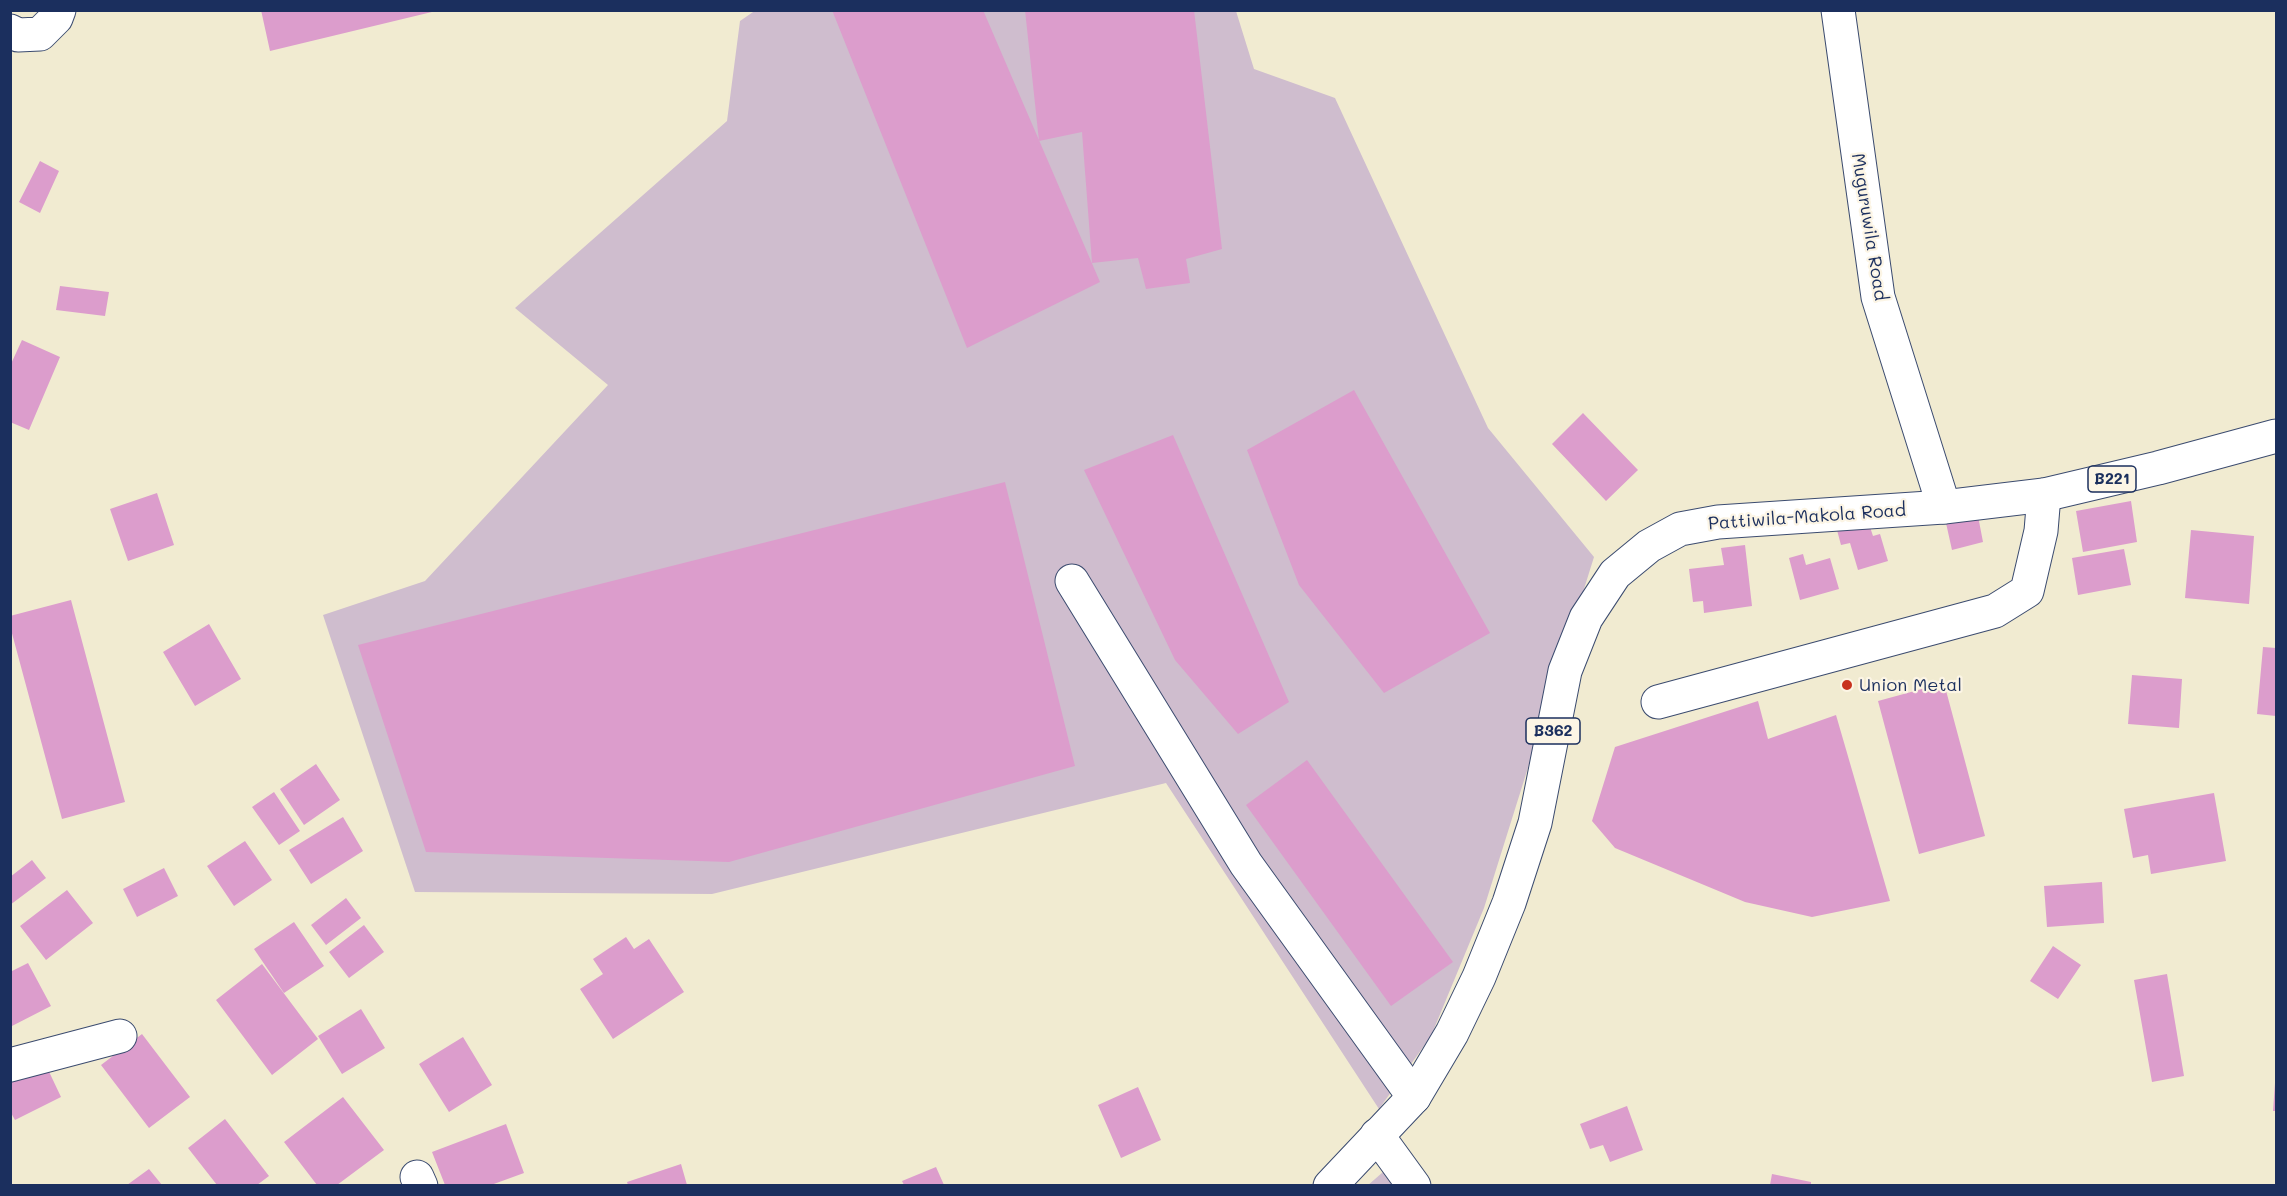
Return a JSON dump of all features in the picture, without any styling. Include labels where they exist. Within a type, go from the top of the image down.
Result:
[{"type":"main road","points":[[10,31],[18,35],[40,34],[56,18],[59,10]]},
{"type":"main road","name":"Muguruwila Road","points":[[1838,10],[1878,297],[1944,507]]},
{"type":"main road","name":"B221","points":[[1944,507],[2044,495],[2158,468],[2277,436]]},
{"type":"main road","points":[[1658,702],[1995,611],[2027,591],[2041,531],[2044,495]]},
{"type":"main road","name":"Pattiwila-Makola Road","points":[[1330,1185],[1414,1096],[1452,1034],[1479,977],[1509,903],[1535,823],[1565,671],[1586,618],[1615,574],[1648,546],[1680,530],[1718,522],[1944,507]]},
{"type":"main road","points":[[1072,581],[1246,864],[1414,1096]]},
{"type":"main road","points":[[10,1065],[120,1036]]},
{"type":"main road","points":[[1377,1135],[1414,1185]]},
{"type":"shaded area","points":[[756,10],[1236,11],[1254,69],[1335,98],[1488,428],[1594,557],[1484,908],[1431,1036],[1379,1109],[1166,783],[712,894],[415,892],[323,615],[425,581],[608,385],[515,308],[727,121],[740,21]]},
{"type":"shaded area","points":[[1383,1172],[1394,1185],[1367,1186]]},
{"type":"building","points":[[261,10],[436,10],[436,11],[270,51]]},
{"type":"building","points":[[832,10],[983,10],[1100,282],[967,348]]},
{"type":"building","points":[[1025,10],[1194,10],[1222,249],[1186,259],[1190,283],[1146,289],[1138,258],[1092,263],[1082,132],[1039,141]]},
{"type":"building","points":[[40,161],[59,171],[40,213],[19,202]]},
{"type":"building","points":[[60,286],[109,292],[105,316],[56,310]]},
{"type":"building","points":[[22,340],[60,357],[29,430],[10,422],[10,366]]},
{"type":"building","points":[[1354,390],[1490,633],[1384,693],[1299,585],[1247,450]]},
{"type":"building","points":[[1583,413],[1638,470],[1606,501],[1552,444]]},
{"type":"building","points":[[1173,435],[1289,702],[1238,734],[1175,660],[1084,470]]},
{"type":"building","points":[[1005,482],[1075,766],[729,862],[426,852],[358,645]]},
{"type":"building","points":[[157,493],[174,545],[128,561],[110,509]]},
{"type":"building","points":[[2131,501],[2137,542],[2083,552],[2076,511]]},
{"type":"building","points":[[1978,516],[1983,542],[1952,550],[1946,523]]},
{"type":"building","points":[[1868,521],[1873,536],[1880,534],[1888,561],[1858,570],[1850,543],[1841,545],[1837,530]]},
{"type":"building","points":[[2191,530],[2254,536],[2249,604],[2185,598]]},
{"type":"building","points":[[1745,545],[1752,606],[1704,613],[1703,601],[1693,602],[1689,569],[1724,565],[1721,548]]},
{"type":"building","points":[[2124,549],[2131,585],[2078,595],[2072,558]]},
{"type":"building","points":[[1803,554],[1806,565],[1830,558],[1839,589],[1800,600],[1789,558]]},
{"type":"building","points":[[71,600],[125,802],[62,819],[10,626],[10,616]]},
{"type":"building","points":[[209,624],[241,679],[195,706],[163,652]]},
{"type":"building","points":[[2263,647],[2276,648],[2276,716],[2257,714]]},
{"type":"building","points":[[2132,675],[2182,679],[2179,728],[2128,724]]},
{"type":"building","points":[[1944,683],[1985,836],[1919,854],[1878,701]]},
{"type":"building","points":[[1758,701],[1768,739],[1836,715],[1890,901],[1812,917],[1745,902],[1615,848],[1592,821],[1615,747]]},
{"type":"building","points":[[1307,760],[1453,962],[1391,1006],[1246,805]]},
{"type":"building","points":[[316,764],[340,800],[304,825],[280,789]]},
{"type":"building","points":[[274,792],[300,831],[279,845],[252,807]]},
{"type":"building","points":[[2214,793],[2226,861],[2151,874],[2148,855],[2133,858],[2124,809]]},
{"type":"building","points":[[343,817],[363,851],[311,884],[289,850]]},
{"type":"building","points":[[245,841],[272,880],[234,906],[207,866]]},
{"type":"building","points":[[32,860],[46,878],[10,905],[10,877]]},
{"type":"building","points":[[164,868],[178,896],[137,917],[123,889]]},
{"type":"building","points":[[2102,882],[2104,923],[2047,927],[2044,886]]},
{"type":"building","points":[[67,890],[93,923],[46,960],[20,926]]},
{"type":"building","points":[[346,898],[361,918],[326,945],[311,925]]},
{"type":"building","points":[[294,922],[324,966],[284,993],[254,949]]},
{"type":"building","points":[[364,925],[384,952],[349,978],[329,952]]},
{"type":"building","points":[[626,937],[634,949],[649,939],[684,992],[613,1039],[580,989],[603,974],[593,959]]},
{"type":"building","points":[[2053,946],[2081,965],[2058,999],[2030,981]]},
{"type":"building","points":[[28,963],[51,1006],[10,1027],[10,972]]},
{"type":"building","points":[[262,964],[318,1039],[272,1075],[216,1000]]},
{"type":"building","points":[[2167,974],[2184,1076],[2152,1082],[2134,980]]},
{"type":"building","points":[[361,1009],[385,1048],[342,1074],[318,1036]]},
{"type":"building","points":[[142,1034],[190,1097],[149,1128],[101,1065]]},
{"type":"building","points":[[463,1037],[492,1085],[449,1112],[419,1064]]},
{"type":"building","points":[[43,1059],[61,1097],[15,1120],[10,1111],[10,1075]]},
{"type":"building","points":[[2275,1083],[2276,1111],[2273,1111]]},
{"type":"building","points":[[1138,1087],[1161,1140],[1121,1158],[1098,1105]]},
{"type":"building","points":[[343,1097],[384,1150],[337,1185],[317,1185],[284,1142]]},
{"type":"building","points":[[1627,1106],[1643,1150],[1610,1162],[1603,1145],[1590,1149],[1580,1124]]},
{"type":"building","points":[[225,1119],[269,1176],[257,1185],[217,1185],[188,1148]]},
{"type":"building","points":[[506,1124],[524,1173],[491,1185],[445,1185],[432,1152]]},
{"type":"building","points":[[681,1164],[687,1185],[628,1185],[627,1182]]},
{"type":"building","points":[[936,1167],[944,1185],[904,1185],[902,1181]]},
{"type":"building","points":[[149,1169],[162,1185],[127,1185]]},
{"type":"building","points":[[1772,1174],[1811,1182],[1811,1185],[1770,1185]]},
{"type":"place","name":"Union Metal","points":[[1847,685]]}]
